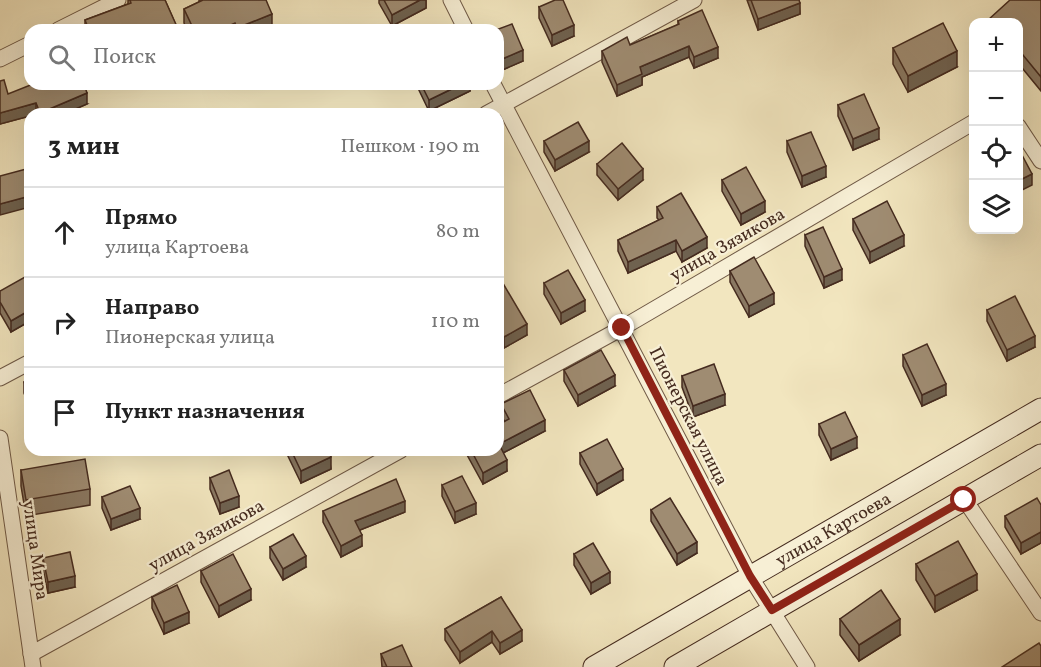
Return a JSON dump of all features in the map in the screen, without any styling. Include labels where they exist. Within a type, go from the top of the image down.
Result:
[{"type":"main road","name":"улица Картоева","points":[[594,667],[1041,409]]},
{"type":"main road","points":[[675,667],[1041,455]]},
{"type":"street","points":[[70,24],[118,0]]},
{"type":"street","points":[[451,0],[463,24]]},
{"type":"street","points":[[497,108],[694,0]]},
{"type":"street","points":[[0,59],[24,47]]},
{"type":"street","name":"Пионерская улица","points":[[496,90],[750,576],[807,667]]},
{"type":"street","name":"улица Зязикова","points":[[504,393],[622,328],[969,125]]},
{"type":"street","points":[[1023,134],[1041,161]]},
{"type":"street","points":[[0,378],[24,365]]},
{"type":"street","name":"улица Мира","points":[[0,438],[32,661]]},
{"type":"street","name":"улица Зязикова","points":[[32,661],[391,456]]},
{"type":"street","points":[[964,500],[1041,613]]},
{"type":"building","points":[[130,0],[165,0],[176,24],[87,24],[85,20],[131,3]]},
{"type":"building","points":[[203,0],[266,0],[272,14],[247,24],[191,24],[184,9]]},
{"type":"building","points":[[384,0],[420,0],[392,15]]},
{"type":"building","points":[[555,0],[563,0],[574,25],[552,35],[539,7]]},
{"type":"building","points":[[751,0],[799,0],[800,3],[758,19]]},
{"type":"building","points":[[1010,0],[1041,0],[1041,77],[1023,55],[1023,18],[990,18]]},
{"type":"building","points":[[702,10],[718,47],[694,57],[689,46],[640,67],[642,74],[617,85],[602,51],[627,37],[630,45],[679,24],[678,21]]},
{"type":"building","points":[[943,23],[957,51],[908,76],[893,48]]},
{"type":"building","points":[[512,24],[523,50],[504,58],[504,27]]},
{"type":"building","points":[[4,80],[8,94],[24,88],[24,90],[86,90],[87,93],[52,108],[38,108],[36,103],[0,113],[0,81]]},
{"type":"building","points":[[424,90],[450,90],[429,100]]},
{"type":"building","points":[[864,94],[879,128],[853,139],[838,105]]},
{"type":"building","points":[[578,122],[589,141],[555,160],[544,141]]},
{"type":"building","points":[[811,132],[826,166],[802,176],[787,141]]},
{"type":"building","points":[[622,143],[643,169],[618,189],[597,164]]},
{"type":"building","points":[[1023,157],[1032,174],[1023,178]]},
{"type":"building","points":[[746,167],[765,201],[741,214],[722,180]]},
{"type":"building","points":[[24,170],[24,198],[0,204],[0,176]]},
{"type":"building","points":[[681,193],[707,237],[682,251],[676,240],[628,262],[618,240],[663,218],[657,207]]},
{"type":"building","points":[[887,201],[904,235],[870,252],[853,219]]},
{"type":"building","points":[[823,227],[842,269],[824,277],[805,235]]},
{"type":"building","points":[[754,257],[774,293],[749,306],[730,271]]},
{"type":"building","points":[[568,270],[585,300],[561,313],[544,283]]},
{"type":"building","points":[[24,278],[24,313],[11,321],[0,302],[0,291]]},
{"type":"building","points":[[504,285],[527,324],[504,337]]},
{"type":"building","points":[[1015,296],[1035,336],[1007,350],[987,310]]},
{"type":"building","points":[[927,344],[946,384],[922,395],[903,355]]},
{"type":"building","points":[[601,350],[615,375],[578,395],[564,370]]},
{"type":"building","points":[[714,364],[725,394],[693,406],[682,376]]},
{"type":"building","points":[[530,390],[545,420],[504,441],[504,422],[509,419],[504,410],[504,403]]},
{"type":"building","points":[[845,412],[857,437],[831,449],[819,424]]},
{"type":"building","points":[[607,439],[623,469],[597,484],[580,453]]},
{"type":"building","points":[[504,454],[507,460],[483,473],[474,456],[504,456]]},
{"type":"building","points":[[294,456],[331,457],[301,471]]},
{"type":"building","points":[[85,459],[90,489],[26,500],[21,470]]},
{"type":"building","points":[[229,470],[239,496],[220,503],[210,478]]},
{"type":"building","points":[[462,476],[476,503],[455,512],[442,485]]},
{"type":"building","points":[[396,479],[405,501],[355,521],[362,535],[341,546],[323,511]]},
{"type":"building","points":[[130,486],[140,508],[111,519],[102,497]]},
{"type":"building","points":[[670,498],[697,542],[677,554],[651,510]]},
{"type":"building","points":[[1037,498],[1041,505],[1041,532],[1021,543],[1005,516]]},
{"type":"building","points":[[293,534],[306,556],[283,569],[270,547]]},
{"type":"building","points":[[958,541],[977,574],[935,596],[916,564]]},
{"type":"building","points":[[593,543],[610,572],[591,583],[574,554]]},
{"type":"building","points":[[70,552],[75,576],[48,582],[43,558]]},
{"type":"building","points":[[233,554],[251,589],[219,606],[201,571]]},
{"type":"building","points":[[177,585],[189,612],[164,623],[152,597]]},
{"type":"building","points":[[881,590],[900,619],[859,645],[840,619]]},
{"type":"building","points":[[501,597],[522,630],[500,643],[492,631],[460,652],[445,629]]},
{"type":"building","points":[[1039,643],[1041,667],[1002,667]]},
{"type":"building","points":[[402,645],[412,667],[387,667],[381,654]]},
{"type":"route","points":[[622,328],[750,576],[772,610],[964,500]]}]
